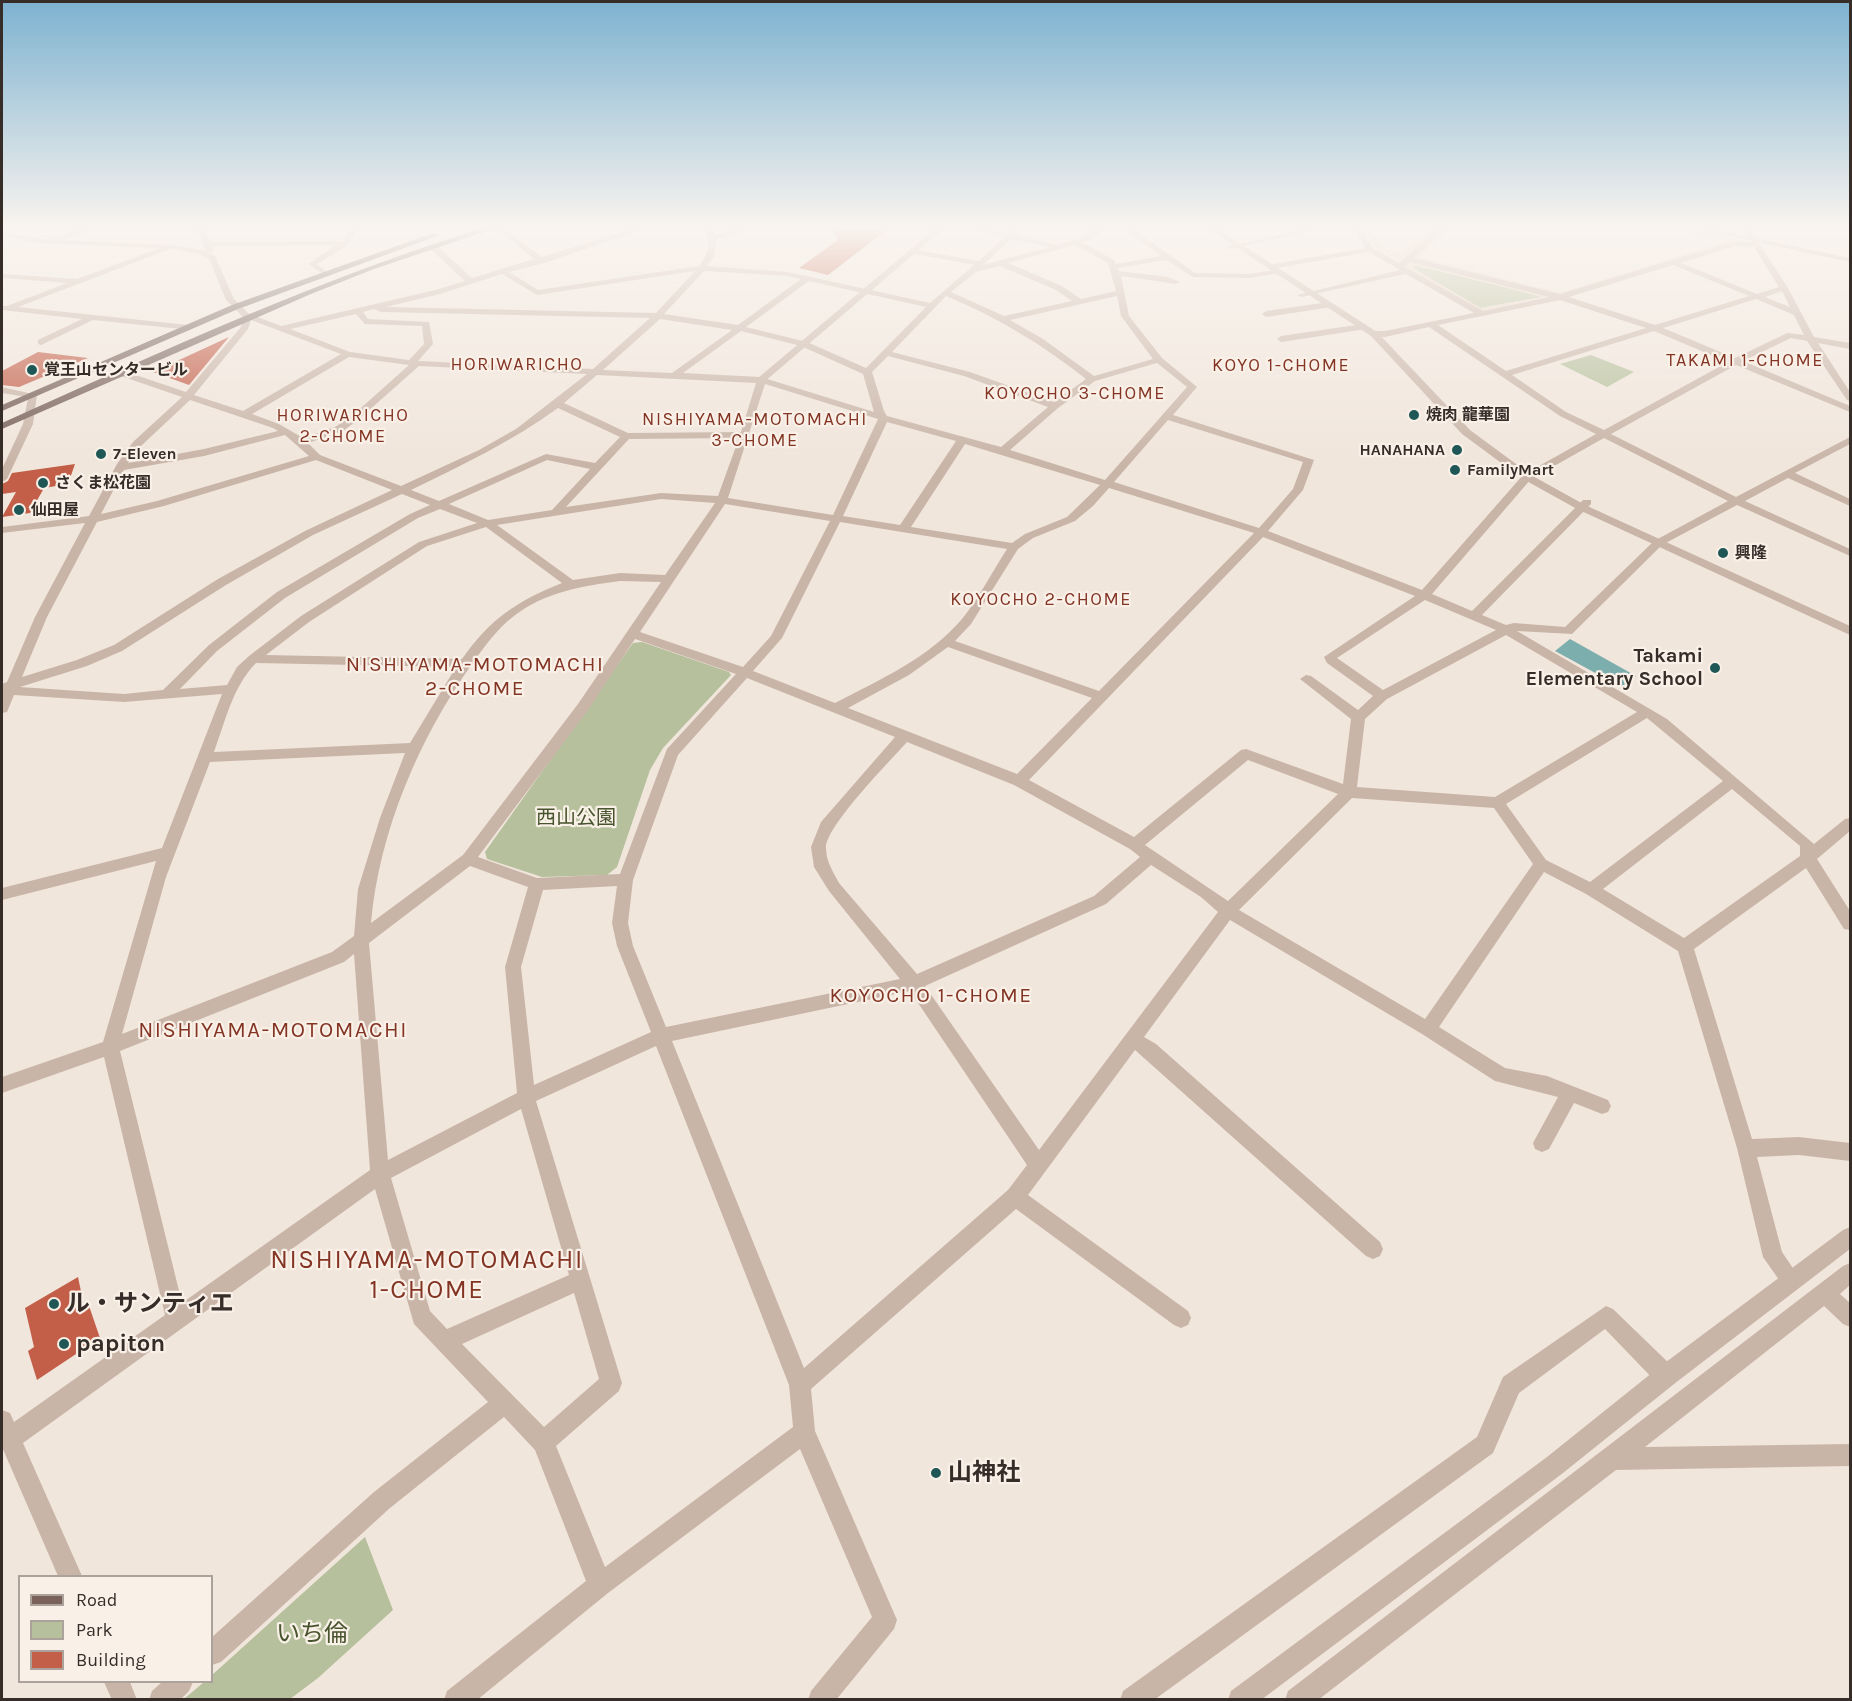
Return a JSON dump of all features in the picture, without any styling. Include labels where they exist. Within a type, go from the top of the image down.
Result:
[{"type":"main road","points":[[2,408],[239,305]]},
{"type":"main road","points":[[2,426],[118,372],[275,305]]},
{"type":"street","points":[[6,687],[118,648],[222,582],[300,538],[483,452],[520,431],[595,372],[668,305]]},
{"type":"street","points":[[674,376],[770,305]]},
{"type":"street","points":[[2,1085],[110,1047],[338,957],[361,942],[468,859],[583,707],[722,500],[746,435],[761,380],[849,305]]},
{"type":"street","points":[[978,305],[1052,347],[1092,379]]},
{"type":"street","points":[[1002,319],[1060,305]]},
{"type":"street","points":[[837,708],[904,672],[947,642],[967,621],[1014,548],[1029,536],[1071,519],[1089,504],[1192,387],[1159,360],[1125,316],[1123,305]]},
{"type":"street","points":[[1266,314],[1326,305]]},
{"type":"street","points":[[1330,305],[1374,334],[1466,432],[1527,477],[1658,543],[1851,631]]},
{"type":"street","points":[[1468,305],[1481,313]]},
{"type":"street","points":[[1374,334],[1431,325],[1519,305]]},
{"type":"street","points":[[1585,305],[1657,329],[1851,409]]},
{"type":"street","points":[[1507,374],[1729,305]]},
{"type":"street","points":[[1777,305],[1797,313]]},
{"type":"street","points":[[1793,305],[1810,338],[1851,398]]},
{"type":"street","points":[[279,329],[374,306],[381,309],[658,316],[739,328],[804,344],[867,372],[879,412],[884,418]]},
{"type":"street","points":[[867,372],[933,306]]},
{"type":"street","points":[[235,307],[247,316],[348,354],[414,363],[761,380],[884,418],[1003,451],[1261,532],[1424,595],[1506,630],[1647,712],[1662,722],[1807,844],[1808,858],[1851,924]]},
{"type":"street","points":[[4,309],[188,328]]},
{"type":"street","points":[[302,442],[339,429],[355,418],[414,363],[429,344],[426,324],[365,321],[357,310]]},
{"type":"street","points":[[2,709],[6,687],[121,467],[137,444],[188,396],[245,327],[247,316]]},
{"type":"street","points":[[41,342],[93,317]]},
{"type":"street","points":[[1431,325],[1507,374],[1563,414],[1735,500],[1851,553]]},
{"type":"street","points":[[1281,339],[1363,327]]},
{"type":"street","points":[[1382,696],[1331,660],[1330,657],[1424,595],[1527,477],[1736,361],[1790,335],[1850,344]]},
{"type":"street","points":[[886,353],[968,374],[1055,406]]},
{"type":"street","points":[[244,415],[348,354]]},
{"type":"street","points":[[1003,451],[1055,406],[1092,379],[1159,360]]},
{"type":"street","points":[[118,372],[244,415],[285,432],[302,442],[316,457],[487,523],[571,584]]},
{"type":"street","points":[[2,390],[32,395],[28,424],[2,479]]},
{"type":"street","points":[[557,404],[626,436],[746,435]]},
{"type":"street","points":[[1019,781],[1261,532],[1298,490],[1309,460],[1166,416]]},
{"type":"street","points":[[820,1700],[885,1620],[804,1432],[800,1385],[625,946],[620,923],[625,880],[672,753],[776,638],[836,520],[884,418]]},
{"type":"street","points":[[121,467],[187,457],[285,432]]},
{"type":"street","points":[[555,513],[626,436]]},
{"type":"street","points":[[903,530],[962,440]]},
{"type":"street","points":[[800,1385],[1015,1197],[1037,1164],[1134,1040],[1228,911],[1349,792],[1358,717],[1382,696],[1506,630],[1514,627],[1568,631],[1658,543],[1851,440]]},
{"type":"street","points":[[2,530],[95,519],[160,504],[316,457]]},
{"type":"street","points":[[166,694],[213,648],[281,595],[414,516],[546,457],[598,467]]},
{"type":"street","points":[[1788,474],[1851,503]]},
{"type":"street","points":[[176,1320],[110,1047],[158,877],[231,689],[242,670],[253,659],[305,619],[423,544],[487,523],[661,496],[722,500],[1014,548]]},
{"type":"street","points":[[1473,616],[1584,505]]},
{"type":"street","points":[[600,1585],[543,1442],[421,1317],[380,1174],[361,942],[366,890],[387,818],[414,748],[481,641],[509,614],[535,598],[571,584],[620,577],[667,579]]},
{"type":"street","points":[[632,634],[744,672],[1019,781],[1135,845],[1149,858],[1218,901],[1228,911],[1428,1029],[1501,1075],[1547,1084],[1602,1106]]},
{"type":"street","points":[[947,642],[1101,696]]},
{"type":"street","points":[[253,659],[466,663]]},
{"type":"street","points":[[1306,679],[1358,717]]},
{"type":"street","points":[[6,687],[18,692],[124,698],[231,689]]},
{"type":"street","points":[[1135,845],[1246,754],[1349,792],[1498,803],[1647,712]]},
{"type":"street","points":[[905,735],[825,826],[818,847],[822,867],[834,887],[914,983],[1037,1164]]},
{"type":"street","points":[[206,757],[414,748]]},
{"type":"street","points":[[1591,890],[1732,782]]},
{"type":"street","points":[[1498,803],[1541,864],[1591,890],[1686,947],[1746,1148],[1773,1257],[1791,1280]]},
{"type":"street","points":[[1686,947],[1808,858],[1851,823]]},
{"type":"street","points":[[2,894],[167,853]]},
{"type":"street","points":[[70,1575],[5,1430],[176,1320],[380,1174],[526,1097],[661,1036],[914,983],[1100,900],[1149,858]]},
{"type":"street","points":[[468,859],[537,884],[625,880]]},
{"type":"street","points":[[1428,1029],[1541,864]]},
{"type":"street","points":[[537,884],[513,967],[526,1097],[611,1383],[543,1442]]},
{"type":"street","points":[[1134,1040],[1150,1050],[1373,1249]]},
{"type":"street","points":[[1542,1143],[1565,1104],[1568,1092]]},
{"type":"street","points":[[1746,1148],[1799,1146],[1851,1152]]},
{"type":"street","points":[[1015,1197],[1181,1318]]},
{"type":"street","points":[[1240,1700],[1572,1453],[1666,1376],[1851,1237]]},
{"type":"street","points":[[1297,1700],[1851,1273]]},
{"type":"street","points":[[444,1341],[580,1280]]},
{"type":"street","points":[[1824,1293],[1851,1317]]},
{"type":"street","points":[[1132,1700],[1485,1445],[1511,1385],[1606,1316],[1666,1376]]},
{"type":"street","points":[[213,1652],[382,1500],[504,1402]]},
{"type":"street","points":[[456,1700],[600,1585],[804,1432]]},
{"type":"street","points":[[1612,1459],[1851,1455]]},
{"type":"street","points":[[117,1683],[125,1700]]},
{"type":"street","points":[[161,1700],[179,1683]]},
{"type":"green space","points":[[1476,305],[1495,305],[1480,308]]},
{"type":"green space","points":[[1591,355],[1634,372],[1607,387],[1560,364]]},
{"type":"green space","name":"西山公園","points":[[642,642],[729,672],[731,675],[663,748],[650,770],[617,867],[607,875],[542,877],[487,859],[485,852],[633,643]]},
{"type":"green space","name":"いち倫","points":[[365,1537],[393,1610],[318,1678],[290,1699],[184,1699],[203,1683],[213,1683],[213,1674]]},
{"type":"shaded area","points":[[1472,305],[1480,308],[1507,305],[1482,311]]},
{"type":"water","points":[[1570,639],[1636,676],[1621,687],[1555,651]]},
{"type":"building","points":[[229,337],[189,385],[153,372]]},
{"type":"building","name":"覚王山センタービル","points":[[38,352],[88,358],[19,387],[2,385],[2,371]]},
{"type":"building","points":[[75,464],[68,484],[44,488],[30,513],[2,517],[16,492],[2,494],[2,484],[8,481],[12,473]]},
{"type":"building","points":[[78,1277],[84,1306],[88,1303],[100,1338],[37,1380],[28,1351],[34,1347],[25,1308]]},
{"type":"place","name":"覚王山センタービル","points":[[32,370]]},
{"type":"place","name":"焼肉 龍華園","points":[[1414,415]]},
{"type":"place","name":"HANAHANA","points":[[1457,450]]},
{"type":"place","name":"7-Eleven","points":[[101,454]]},
{"type":"place","name":"FamilyMart","points":[[1455,470]]},
{"type":"place","name":"さくま松花園","points":[[43,483]]},
{"type":"place","name":"仙田屋","points":[[19,510]]},
{"type":"place","name":"興隆","points":[[1723,553]]},
{"type":"place","name":"Takami Elementary School","points":[[1715,668]]},
{"type":"place","name":"ル・サンティエ","points":[[54,1304]]},
{"type":"place","name":"papiton","points":[[64,1344]]},
{"type":"place","name":"山神社","points":[[936,1473]]},
{"type":"district","name":"TAKAMI 1-CHOME","points":[[1745,361]]},
{"type":"district","name":"HORIWARICHO","points":[[517,365]]},
{"type":"district","name":"KOYO 1-CHOME","points":[[1281,366]]},
{"type":"district","name":"KOYOCHO 3-CHOME","points":[[1075,394]]},
{"type":"district","name":"HORIWARICHO 2-CHOME","points":[[343,426]]},
{"type":"district","name":"NISHIYAMA-MOTOMACHI 3-CHOME","points":[[755,430]]},
{"type":"district","name":"KOYOCHO 2-CHOME","points":[[1041,600]]},
{"type":"district","name":"NISHIYAMA-MOTOMACHI 2-CHOME","points":[[475,677]]},
{"type":"district","name":"KOYOCHO 1-CHOME","points":[[931,996]]},
{"type":"district","name":"NISHIYAMA-MOTOMACHI","points":[[273,1031]]},
{"type":"district","name":"NISHIYAMA-MOTOMACHI 1-CHOME","points":[[427,1276]]}]
